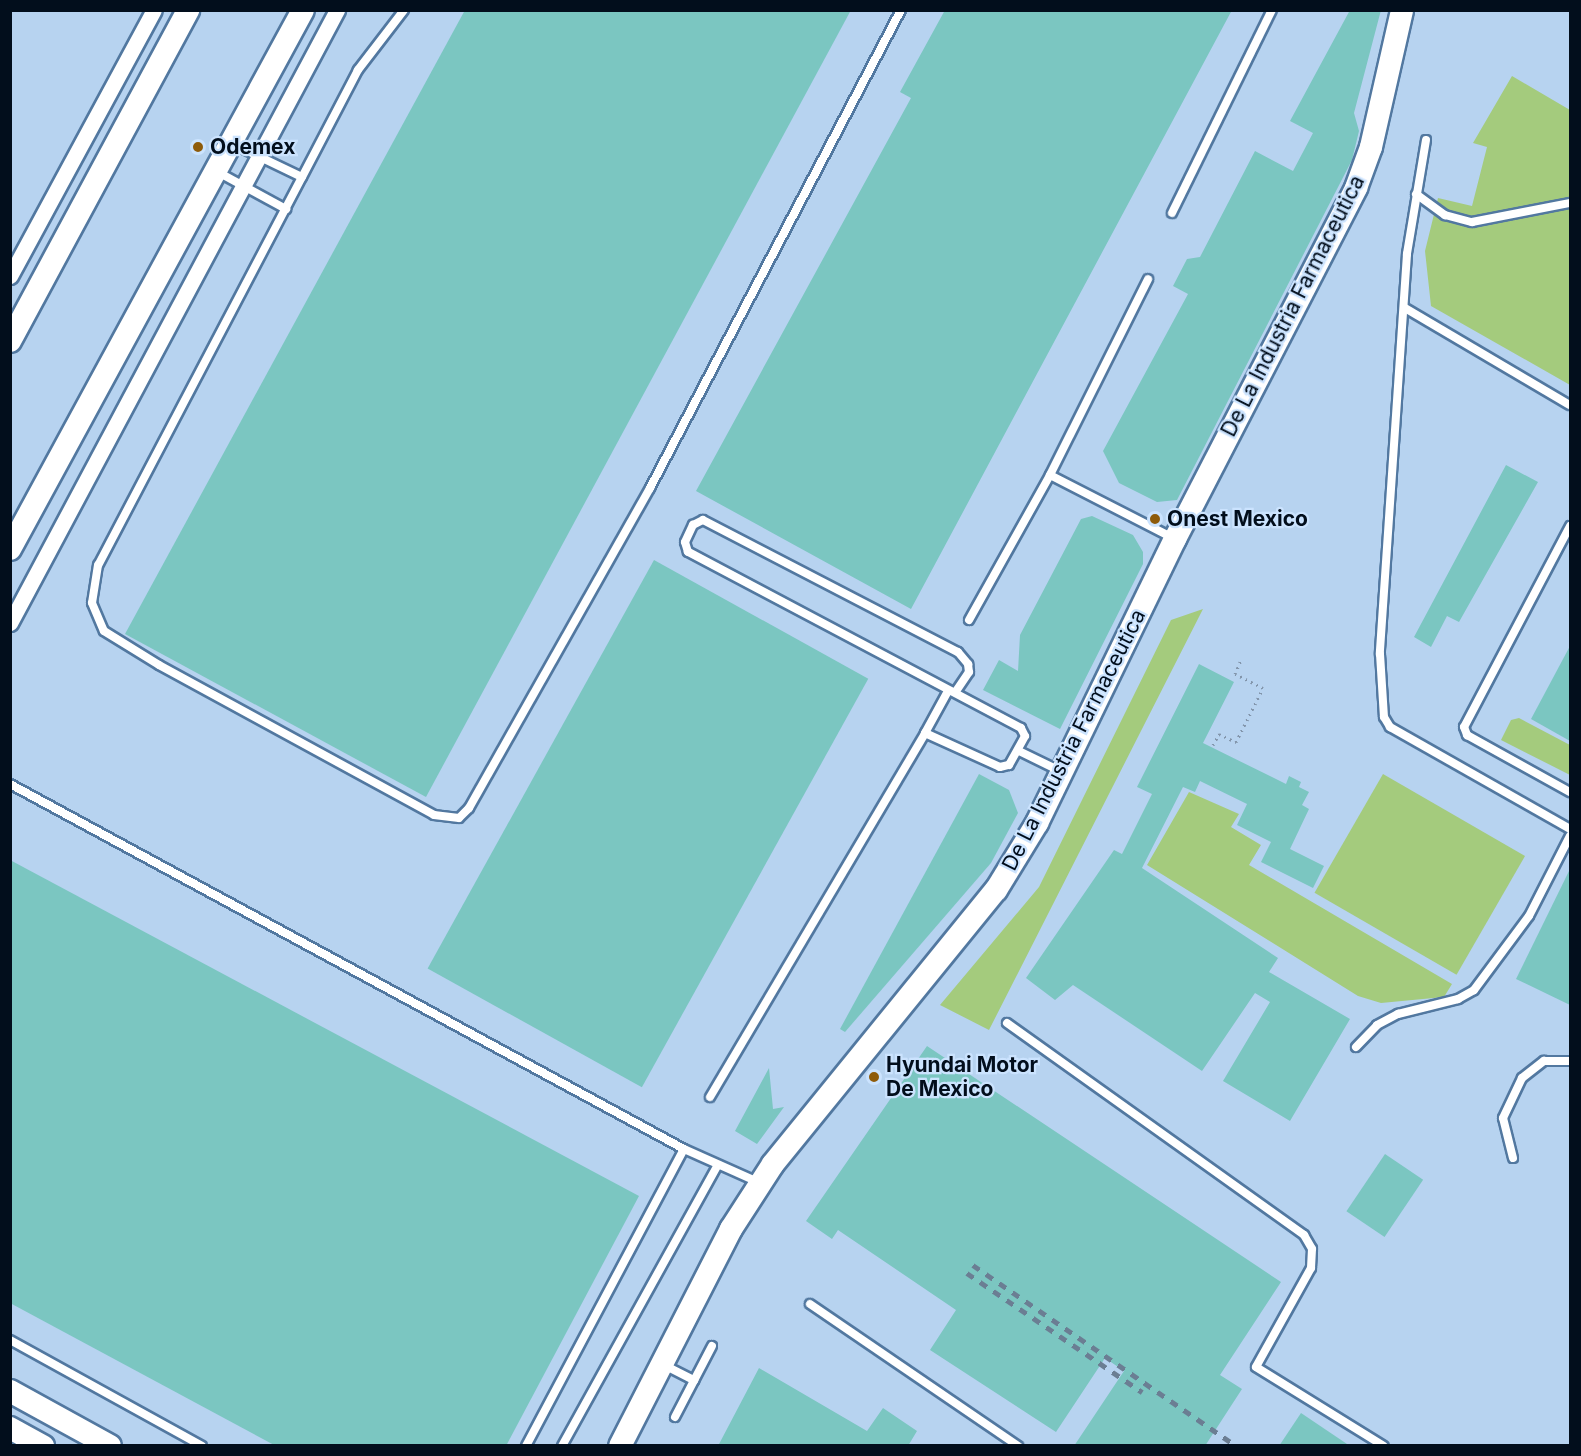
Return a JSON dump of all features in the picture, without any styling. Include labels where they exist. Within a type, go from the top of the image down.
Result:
[{"type":"main road","points":[[10,340],[188,10]]},
{"type":"main road","points":[[10,549],[303,10]]},
{"type":"main road","name":"De La Industria Farmaceutica","points":[[620,1446],[731,1228],[815,1109],[996,890],[1037,823],[1174,539],[1341,220],[1371,147],[1401,10]]},
{"type":"main road","points":[[10,1391],[110,1446]]},
{"type":"main road","points":[[10,1428],[43,1446]]},
{"type":"street","points":[[10,276],[154,10]]},
{"type":"street","points":[[10,623],[337,10]]},
{"type":"lane","points":[[404,10],[358,70],[98,565],[92,603],[104,631],[159,665],[435,814],[459,818],[469,808],[650,488],[902,10]]},
{"type":"lane","points":[[1172,213],[1272,10]]},
{"type":"lane","points":[[1426,140],[1407,254],[1380,654],[1380,700],[1384,717],[1390,727],[1570,829]]},
{"type":"lane","points":[[230,143],[302,177]]},
{"type":"lane","points":[[215,171],[285,209]]},
{"type":"lane","points":[[1416,194],[1445,215],[1472,222],[1570,203]]},
{"type":"lane","points":[[969,620],[1050,475],[1148,279]]},
{"type":"lane","points":[[1405,308],[1570,405]]},
{"type":"lane","points":[[1050,475],[1174,539]]},
{"type":"lane","points":[[710,1097],[925,733],[952,691],[969,672],[968,664],[958,652],[703,520],[693,525],[685,542],[688,552],[952,691],[1024,730],[1018,751],[1009,765],[1000,767],[925,733]]},
{"type":"lane","points":[[1570,526],[1464,727],[1467,735],[1570,792]]},
{"type":"lane","points":[[1018,751],[1061,772]]},
{"type":"lane","points":[[10,784],[684,1149],[717,1166],[762,1183]]},
{"type":"lane","points":[[1356,1047],[1377,1025],[1398,1014],[1458,999],[1474,990],[1529,916],[1570,836]]},
{"type":"lane","points":[[1008,1023],[1304,1235],[1312,1249],[1311,1269],[1256,1367],[1384,1446]]},
{"type":"lane","points":[[1512,1158],[1503,1118],[1522,1078],[1544,1061],[1570,1061]]},
{"type":"lane","points":[[526,1446],[684,1149]]},
{"type":"lane","points":[[562,1446],[717,1166]]},
{"type":"lane","points":[[810,1304],[1018,1446]]},
{"type":"lane","points":[[10,1340],[202,1446]]},
{"type":"lane","points":[[675,1417],[712,1346]]},
{"type":"lane","points":[[663,1365],[694,1380]]},
{"type":"path","points":[[1213,745],[1219,734],[1236,742],[1263,688],[1235,674],[1241,660]]},
{"type":"shaded area","points":[[11,11],[1570,11],[1570,1445],[11,1445]]},
{"type":"green space","points":[[1512,76],[1570,110],[1570,385],[1431,306],[1425,251],[1438,198],[1472,206],[1487,147],[1473,143]]},
{"type":"green space","points":[[1203,609],[989,1030],[940,1005],[1039,887],[1171,620]]},
{"type":"green space","points":[[1519,718],[1570,745],[1570,775],[1501,740],[1511,720]]},
{"type":"green space","points":[[1383,774],[1525,856],[1457,975],[1314,893]]},
{"type":"green space","points":[[1189,792],[1239,814],[1231,827],[1261,845],[1249,865],[1452,984],[1444,997],[1381,1003],[1358,996],[1147,865]]},
{"type":"building","points":[[465,10],[851,10],[426,797],[125,634]]},
{"type":"building","points":[[945,10],[1232,10],[911,609],[696,491],[911,98],[900,92]]},
{"type":"building","points":[[1350,10],[1381,10],[1354,113],[1359,131],[1352,160],[1177,500],[1157,502],[1119,483],[1103,451],[1188,294],[1173,286],[1187,259],[1200,257],[1255,151],[1293,171],[1313,133],[1290,121]]},
{"type":"building","points":[[1506,465],[1538,482],[1459,622],[1447,616],[1431,647],[1414,637]]},
{"type":"building","points":[[1092,516],[1133,535],[1143,552],[1143,564],[1060,729],[983,690],[999,660],[1018,671],[1020,635],[1081,519]]},
{"type":"building","points":[[654,560],[868,679],[642,1087],[428,968]]},
{"type":"building","points":[[1570,646],[1570,741],[1531,719]]},
{"type":"building","points":[[1199,664],[1234,682],[1203,743],[1286,784],[1289,776],[1301,782],[1299,787],[1309,792],[1302,805],[1309,809],[1290,849],[1324,866],[1313,888],[1261,862],[1271,842],[1237,825],[1247,804],[1200,781],[1195,792],[1183,787],[1142,868],[1278,958],[1269,972],[1350,1019],[1290,1121],[1223,1081],[1270,1002],[1255,993],[1202,1071],[1073,985],[1055,1000],[1026,978],[1114,850],[1122,854],[1152,794],[1137,787]]},
{"type":"building","points":[[979,774],[1009,790],[1018,813],[991,863],[845,1032],[840,1029]]},
{"type":"building","points":[[10,860],[639,1196],[506,1446],[276,1446],[10,1303]]},
{"type":"building","points":[[1570,869],[1570,1005],[1516,979]]},
{"type":"building","points":[[927,1046],[1281,1282],[1220,1375],[1242,1389],[1205,1446],[1074,1446],[1124,1371],[1105,1358],[1056,1432],[930,1350],[956,1310],[838,1230],[832,1239],[806,1221]]},
{"type":"building","points":[[769,1068],[773,1109],[784,1107],[757,1144],[735,1131]]},
{"type":"building","points":[[1385,1154],[1423,1180],[1385,1237],[1346,1211]]},
{"type":"building","points":[[759,1368],[867,1431],[883,1408],[917,1431],[908,1446],[718,1446]]},
{"type":"building","points":[[1301,1413],[1350,1446],[1279,1446]]},
{"type":"railway","points":[[973,1265],[1236,1446]]},
{"type":"railway","points":[[967,1273],[1142,1392]]},
{"type":"place","name":"Odemex","points":[[198,147]]},
{"type":"place","name":"Onest Mexico","points":[[1155,519]]},
{"type":"place","name":"Hyundai Motor De Mexico","points":[[874,1077]]}]
